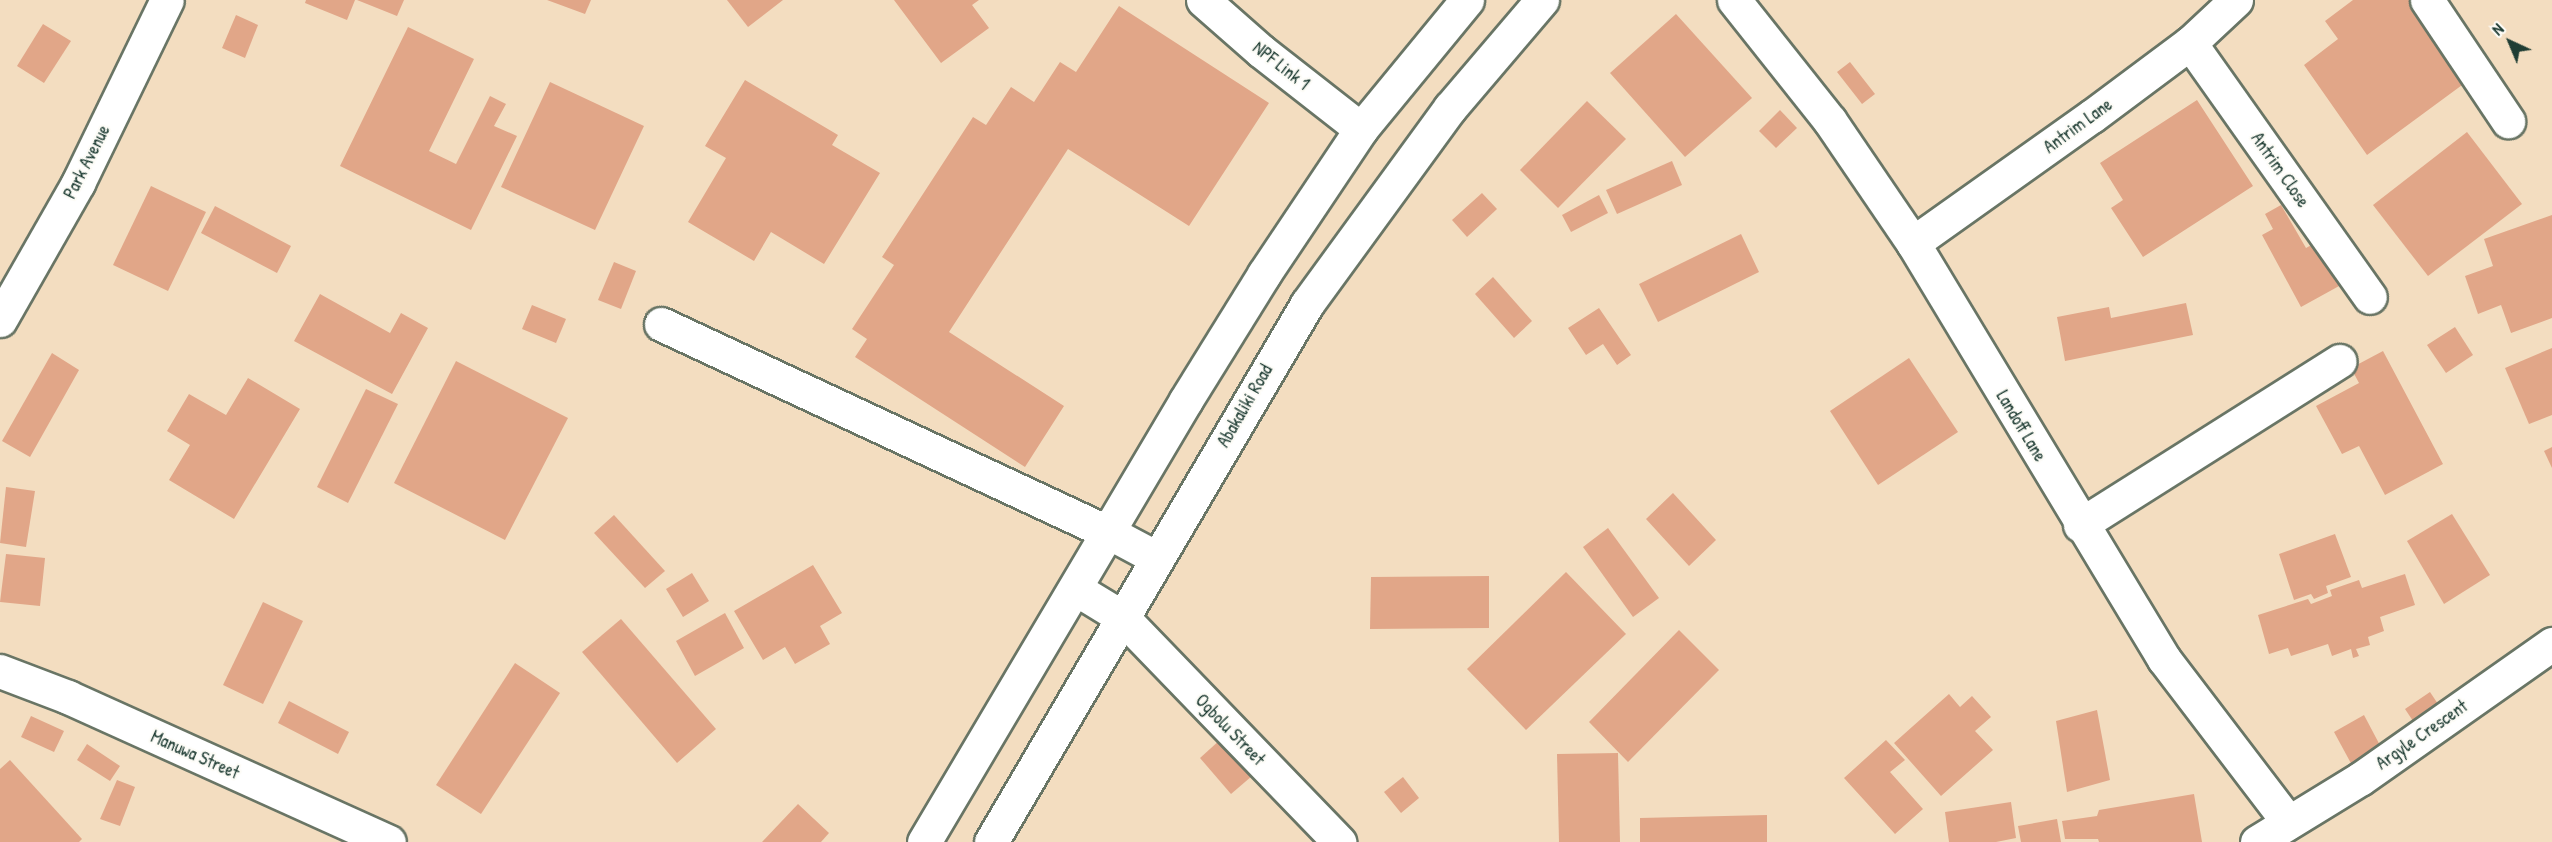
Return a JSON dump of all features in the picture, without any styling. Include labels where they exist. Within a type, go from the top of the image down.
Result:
[{"type":"street","name":"Park Avenue","points":[[0,320],[78,183],[167,0]]},
{"type":"street","name":"NPF Link 1","points":[[1203,0],[1261,51],[1361,129]]},
{"type":"street","points":[[924,842],[1264,274],[1361,129],[1467,0]]},
{"type":"street","name":"Abakaliki Road","points":[[991,842],[1307,304],[1450,108],[1542,0]]},
{"type":"street","name":"Landoff Lane","points":[[1734,0],[1830,121],[1913,243],[2080,525],[2164,659],[2288,822]]},
{"type":"street","name":"Antrim Lane","points":[[1913,243],[2092,116],[2190,43],[2236,0]]},
{"type":"street","points":[[2427,0],[2508,121]]},
{"type":"street","name":"Antrim Close","points":[[2190,43],[2370,297]]},
{"type":"street","points":[[1264,274],[1307,304]]},
{"type":"street","points":[[661,324],[1108,532],[1157,558]]},
{"type":"street","points":[[2080,525],[2339,361]]},
{"type":"street","name":"Ogbolu Street","points":[[1076,589],[1122,617],[1339,842]]},
{"type":"street","name":"Argyle Crescent","points":[[2288,822],[2360,779],[2552,644]]},
{"type":"street","name":"Manuwa Street","points":[[0,671],[68,697],[389,842]]},
{"type":"street","points":[[2258,842],[2288,822]]},
{"type":"building","points":[[306,0],[355,0],[347,20],[305,3]]},
{"type":"building","points":[[357,0],[404,0],[397,16]]},
{"type":"building","points":[[547,0],[591,0],[585,14]]},
{"type":"building","points":[[727,0],[783,0],[748,27]]},
{"type":"building","points":[[894,0],[979,0],[972,5],[989,28],[941,63]]},
{"type":"building","points":[[2353,0],[2417,0],[2473,77],[2367,155],[2304,65],[2338,39],[2325,21]]},
{"type":"building","points":[[1119,6],[1269,103],[1189,226],[1068,149],[949,332],[1064,406],[1025,467],[855,357],[867,339],[852,329],[894,265],[882,257],[973,117],[986,125],[1011,87],[1034,102],[1060,62],[1076,72]]},
{"type":"building","points":[[1676,14],[1752,98],[1685,157],[1610,73]]},
{"type":"building","points":[[236,15],[258,25],[245,58],[222,48]]},
{"type":"building","points":[[43,24],[71,41],[44,83],[17,66]]},
{"type":"building","points":[[408,27],[474,59],[429,151],[456,164],[490,96],[506,104],[494,126],[517,136],[471,230],[340,166]]},
{"type":"building","points":[[1850,62],[1875,94],[1862,104],[1837,72]]},
{"type":"building","points":[[745,80],[838,135],[832,145],[880,173],[824,264],[771,232],[754,261],[688,222],[726,158],[705,146]]},
{"type":"building","points":[[550,82],[644,126],[595,230],[501,187]]},
{"type":"building","points":[[2197,100],[2253,186],[2143,257],[2111,208],[2123,200],[2100,163]]},
{"type":"building","points":[[1587,101],[1626,139],[1558,208],[1520,170]]},
{"type":"building","points":[[1780,110],[1797,128],[1776,148],[1759,131]]},
{"type":"building","points":[[2467,132],[2522,204],[2428,276],[2373,205]]},
{"type":"building","points":[[1672,161],[1682,185],[1617,214],[1606,190]]},
{"type":"building","points":[[151,186],[206,212],[168,291],[113,265]]},
{"type":"building","points":[[1482,193],[1497,209],[1467,237],[1452,220]]},
{"type":"building","points":[[1599,195],[1608,213],[1571,232],[1562,215]]},
{"type":"building","points":[[2281,205],[2306,248],[2326,237],[2350,280],[2301,307],[2262,235],[2273,229],[2265,214]]},
{"type":"building","points":[[215,206],[291,246],[277,273],[201,233]]},
{"type":"building","points":[[2552,215],[2552,318],[2511,333],[2501,305],[2478,314],[2465,276],[2493,266],[2484,239]]},
{"type":"building","points":[[1741,234],[1759,272],[1658,322],[1639,284]]},
{"type":"building","points":[[614,262],[636,271],[621,309],[598,300]]},
{"type":"building","points":[[1493,277],[1532,321],[1514,338],[1475,294]]},
{"type":"building","points":[[320,294],[390,333],[401,313],[428,328],[392,394],[294,341]]},
{"type":"building","points":[[2186,303],[2193,335],[2065,361],[2057,317],[2109,307],[2111,318]]},
{"type":"building","points":[[532,305],[566,319],[556,343],[522,329]]},
{"type":"building","points":[[1599,308],[1631,355],[1617,365],[1603,344],[1586,355],[1568,328]]},
{"type":"building","points":[[2455,327],[2473,355],[2446,373],[2427,345]]},
{"type":"building","points":[[2552,348],[2552,415],[2529,424],[2505,368]]},
{"type":"building","points":[[2383,351],[2443,464],[2385,495],[2359,446],[2342,454],[2316,406],[2359,383],[2351,368]]},
{"type":"building","points":[[52,353],[79,370],[30,457],[2,441]]},
{"type":"building","points":[[1909,358],[1958,432],[1878,485],[1830,411]]},
{"type":"building","points":[[456,361],[568,418],[505,540],[394,483]]},
{"type":"building","points":[[248,378],[300,409],[234,519],[169,480],[190,445],[167,431],[189,394],[226,415]]},
{"type":"building","points":[[366,389],[398,404],[348,503],[317,487]]},
{"type":"building","points":[[2552,447],[2552,468],[2544,451]]},
{"type":"building","points":[[6,487],[35,491],[26,547],[0,543]]},
{"type":"building","points":[[1673,493],[1716,540],[1689,566],[1646,519]]},
{"type":"building","points":[[2452,514],[2490,575],[2444,604],[2407,541]]},
{"type":"building","points":[[614,515],[665,571],[645,588],[594,533]]},
{"type":"building","points":[[1608,528],[1659,598],[1633,617],[1583,547]]},
{"type":"building","points":[[2335,534],[2351,577],[2326,586],[2328,593],[2314,599],[2311,594],[2294,600],[2279,554]]},
{"type":"building","points":[[6,554],[45,558],[40,606],[0,602]]},
{"type":"building","points":[[813,565],[842,613],[820,626],[830,644],[795,664],[785,647],[763,660],[734,611]]},
{"type":"building","points":[[1566,572],[1626,634],[1526,730],[1467,669]]},
{"type":"building","points":[[692,573],[709,601],[683,617],[666,589]]},
{"type":"building","points":[[2405,574],[2415,605],[2380,617],[2384,631],[2368,637],[2370,645],[2356,649],[2359,656],[2353,658],[2351,649],[2332,656],[2328,644],[2291,656],[2288,648],[2269,654],[2258,615],[2308,599],[2311,604],[2332,596],[2330,590],[2359,580],[2362,588]]},
{"type":"building","points":[[1489,576],[1489,628],[1370,629],[1371,577]]},
{"type":"building","points":[[263,602],[303,621],[263,704],[223,685]]},
{"type":"building","points":[[725,613],[744,648],[695,676],[676,641]]},
{"type":"building","points":[[621,619],[716,729],[677,763],[582,652]]},
{"type":"building","points":[[1679,630],[1719,670],[1628,762],[1589,722]]},
{"type":"building","points":[[515,663],[560,693],[481,814],[436,785]]},
{"type":"building","points":[[2430,692],[2442,710],[2417,727],[2405,709]]},
{"type":"building","points":[[1949,694],[1960,707],[1972,696],[1991,717],[1975,731],[1993,750],[1941,796],[1894,743]]},
{"type":"building","points":[[289,701],[349,732],[338,754],[278,723]]},
{"type":"building","points":[[2097,710],[2110,780],[2067,792],[2056,721]]},
{"type":"building","points":[[2364,715],[2383,751],[2353,767],[2334,732]]},
{"type":"building","points":[[31,716],[64,731],[54,752],[21,737]]},
{"type":"building","points":[[1221,739],[1252,776],[1231,794],[1200,758]]},
{"type":"building","points":[[1886,740],[1905,760],[1890,772],[1923,809],[1895,834],[1844,778]]},
{"type":"building","points":[[87,744],[120,766],[110,781],[77,760]]},
{"type":"building","points":[[1618,753],[1620,842],[1559,842],[1557,754]]},
{"type":"building","points":[[10,760],[82,839],[79,842],[0,842],[0,769]]},
{"type":"building","points":[[1403,777],[1419,798],[1401,813],[1384,792]]},
{"type":"building","points":[[117,780],[135,787],[120,826],[100,819]]},
{"type":"building","points":[[2194,794],[2202,842],[2099,842],[2098,839],[2065,839],[2062,821],[2097,816],[2099,810]]},
{"type":"building","points":[[2011,802],[2016,838],[1996,842],[1949,842],[1945,812]]},
{"type":"building","points":[[798,804],[829,833],[821,842],[762,842]]},
{"type":"building","points":[[1767,815],[1767,842],[1640,842],[1640,818]]},
{"type":"building","points":[[2057,819],[2061,842],[2021,842],[2018,826]]}]
